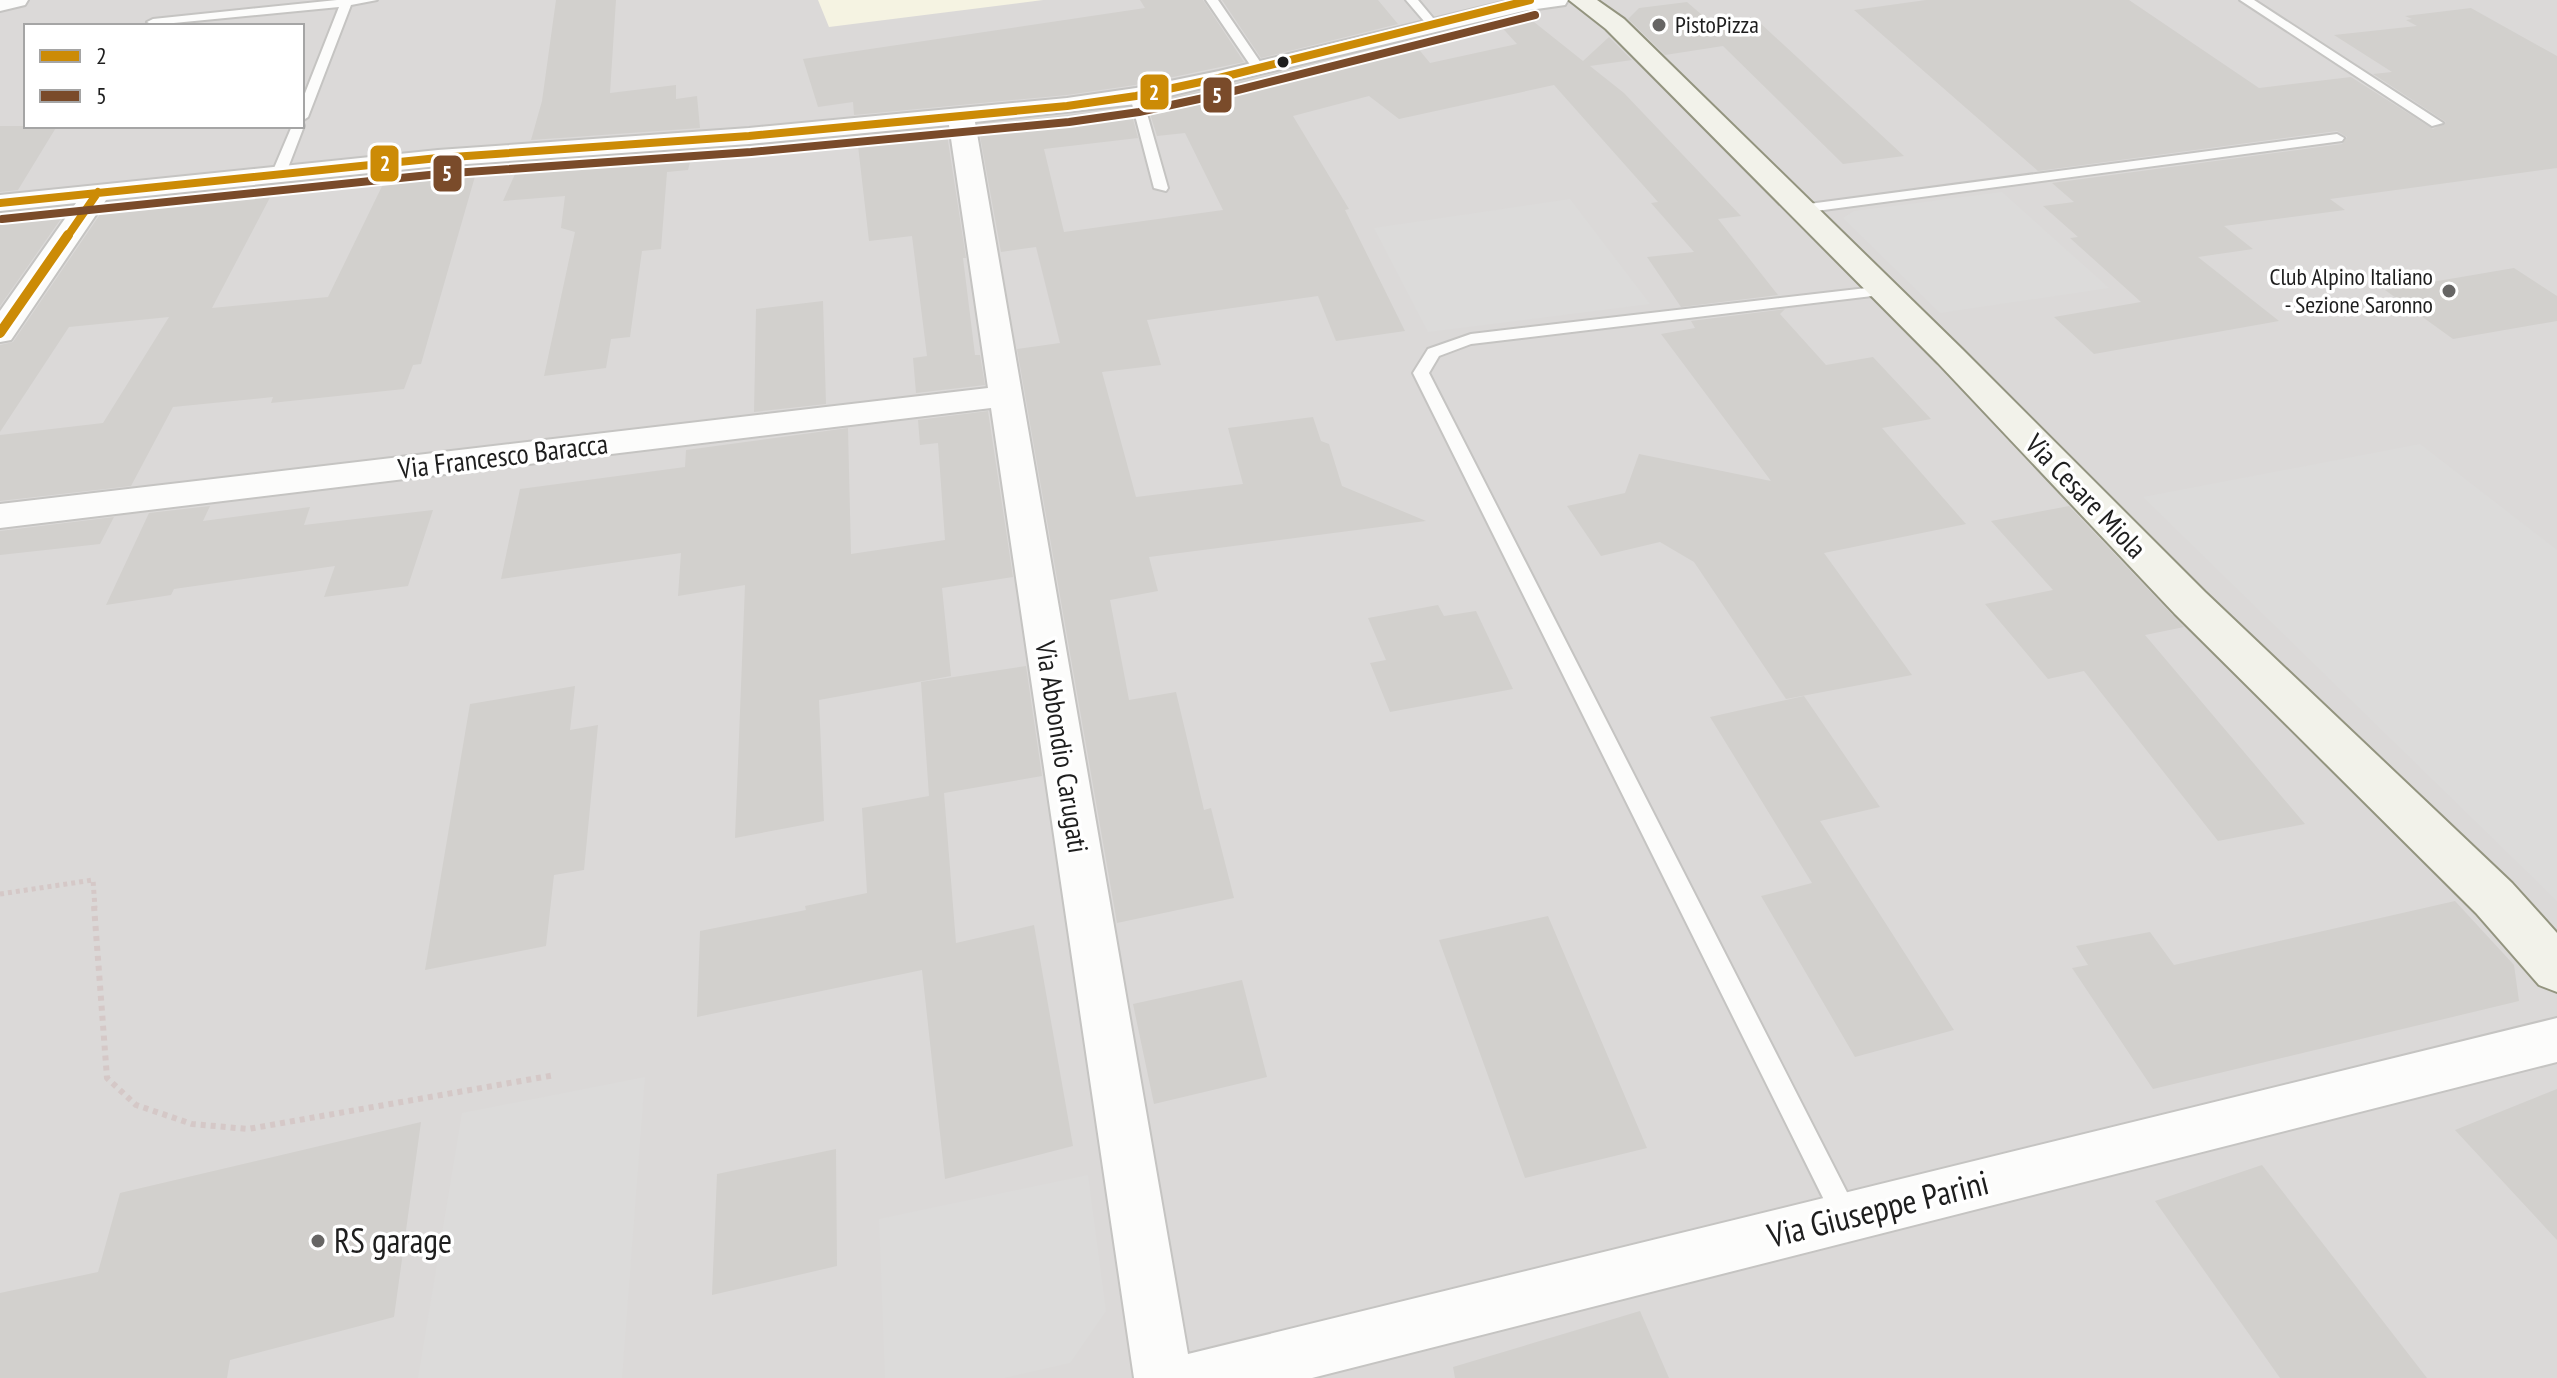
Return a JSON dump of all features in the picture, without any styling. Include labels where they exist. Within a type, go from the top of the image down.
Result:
[{"type":"street","points":[[0,4],[17,0]]},
{"type":"street","points":[[0,203],[279,173],[961,117],[1136,96],[1259,69],[1527,2],[1557,0]]},
{"type":"street","name":"Via Cesare Miola","points":[[1581,0],[1610,12],[2190,603],[2494,898],[2557,969]]},
{"type":"street","name":"Via Abbondio Carugati","points":[[961,117],[1163,1378]]},
{"type":"street","points":[[0,333],[98,192]]},
{"type":"street","name":"Via Francesco Baracca","points":[[0,516],[1005,396]]},
{"type":"street","name":"Via Giuseppe Parini","points":[[1199,1378],[2557,1040]]},
{"type":"lane","points":[[153,22],[371,0]]},
{"type":"lane","points":[[1212,0],[1259,69]]},
{"type":"lane","points":[[1412,0],[1434,26]]},
{"type":"lane","points":[[2246,0],[2437,123]]},
{"type":"lane","points":[[304,112],[347,2]]},
{"type":"lane","points":[[1136,96],[1161,188]]},
{"type":"lane","points":[[279,173],[297,128]]},
{"type":"lane","points":[[1801,209],[2337,138]]},
{"type":"lane","points":[[1846,1217],[1421,373],[1425,359],[1444,346],[1471,339],[1884,291]]},
{"type":"path","points":[[0,894],[93,880],[102,1042],[107,1078],[136,1105],[192,1124],[248,1129],[555,1075]]},
{"type":"shaded area","points":[[0,0],[2557,0],[2557,1378],[0,1378]]},
{"type":"shaded area","points":[[818,0],[1043,0],[829,27]]},
{"type":"shaded area","points":[[2002,192],[2109,288],[1940,313],[1843,218],[1854,211]]},
{"type":"shaded area","points":[[1570,199],[1650,304],[1428,332],[1374,228]]},
{"type":"shaded area","points":[[2420,444],[2557,550],[2557,901],[2143,497]]},
{"type":"shaded area","points":[[645,1077],[622,1378],[418,1378],[462,1113]]},
{"type":"shaded area","points":[[1088,1175],[1106,1311],[1070,1363],[1004,1378],[885,1378],[879,1219]]},
{"type":"building","points":[[556,0],[616,0],[610,93],[676,85],[676,99],[697,96],[700,128],[531,140],[542,101]]},
{"type":"building","points":[[1140,0],[1203,0],[1244,62],[1135,85],[1067,95],[854,115],[853,102],[818,107],[803,59],[1145,8]]},
{"type":"building","points":[[1222,0],[1378,0],[1398,24],[1261,58]]},
{"type":"building","points":[[1926,0],[2129,0],[2259,88],[2351,77],[2433,129],[2446,122],[2373,74],[2392,72],[2334,35],[2417,26],[2406,20],[2412,19],[2405,16],[2471,8],[2557,56],[2557,168],[2330,199],[2345,210],[2224,226],[2253,249],[2198,257],[2279,321],[2094,354],[2054,317],[2141,302],[2070,238],[2078,237],[2043,206],[2074,202],[2052,183],[2342,144],[2347,137],[2337,131],[2038,171],[1854,10]]},
{"type":"building","points":[[1687,2],[1717,28],[1759,22],[1904,156],[1843,164],[1723,46],[1665,55],[1628,19],[1639,8]]},
{"type":"building","points":[[1524,14],[1583,61],[1609,37],[1632,60],[1590,66],[1624,93],[1741,216],[1718,219],[1778,295],[1681,307],[1647,257],[1694,252],[1651,203],[1658,202],[1554,85],[1399,119],[1369,96],[1293,116],[1349,209],[1345,210],[1405,331],[1336,341],[1318,296],[1147,320],[1161,365],[1102,372],[1136,497],[1243,484],[1228,428],[1313,417],[1321,441],[1329,444],[1342,486],[1426,521],[1149,557],[1158,591],[1110,600],[1129,700],[1176,692],[1204,810],[1211,808],[1234,898],[1117,923],[1017,349],[1060,343],[1036,247],[1001,252],[978,125],[1130,108],[1138,138],[1044,149],[1064,232],[1223,210],[1185,133],[1157,136],[1147,104],[1412,41],[1430,63],[1517,44],[1496,21]]},
{"type":"building","points":[[0,126],[56,128],[18,190],[0,192]]},
{"type":"building","points":[[946,128],[966,258],[963,258],[975,355],[980,355],[985,385],[916,393],[913,358],[927,356],[912,236],[869,241],[857,137]]},
{"type":"building","points":[[693,151],[688,170],[667,172],[661,249],[642,251],[630,337],[611,339],[606,368],[544,376],[575,232],[561,228],[565,196],[503,201],[520,163]]},
{"type":"building","points":[[478,166],[421,364],[413,365],[404,389],[271,403],[273,397],[173,407],[131,486],[0,501],[0,435],[103,423],[169,317],[69,327],[0,432],[0,345],[13,342],[103,210],[205,201],[210,193],[276,186],[212,308],[328,297],[387,176]]},
{"type":"building","points":[[65,213],[0,306],[0,220]]},
{"type":"building","points":[[2514,268],[2557,296],[2557,321],[2453,339],[2385,290]]},
{"type":"building","points":[[823,301],[826,404],[754,412],[756,309]]},
{"type":"building","points":[[1785,309],[1780,314],[1826,365],[1873,357],[1931,419],[1882,428],[1966,524],[1824,553],[1912,675],[1786,699],[1694,562],[1660,542],[1601,556],[1567,506],[1625,493],[1639,454],[1771,481],[1661,334],[1695,328],[1691,321]]},
{"type":"building","points":[[988,411],[1013,577],[942,588],[951,676],[819,700],[824,821],[735,838],[745,585],[678,596],[681,553],[501,579],[520,489],[685,467],[686,450],[848,428],[851,554],[945,540],[938,443],[920,445],[918,420]]},
{"type":"building","points":[[210,506],[203,521],[310,507],[304,525],[433,510],[408,586],[324,597],[335,566],[174,589],[171,595],[106,605],[149,513]]},
{"type":"building","points":[[2069,506],[2184,627],[2145,635],[2305,824],[2218,841],[2084,671],[2048,679],[1985,604],[2053,590],[1991,521]]},
{"type":"building","points":[[114,517],[100,544],[0,555],[0,531]]},
{"type":"building","points":[[1438,605],[1444,616],[1476,611],[1513,689],[1390,712],[1370,663],[1386,660],[1368,618]]},
{"type":"building","points":[[1026,666],[1042,776],[944,793],[956,943],[1034,925],[1073,1146],[945,1179],[922,970],[697,1017],[700,931],[806,910],[805,906],[867,893],[862,808],[929,796],[921,682]]},
{"type":"building","points":[[575,686],[570,730],[598,725],[584,870],[554,875],[546,946],[425,970],[470,704]]},
{"type":"building","points":[[1804,696],[1880,807],[1820,821],[1954,1030],[1855,1057],[1761,896],[1812,883],[1710,717]]},
{"type":"building","points":[[2455,901],[2514,965],[2519,1001],[2153,1089],[2072,968],[2088,965],[2076,946],[2150,932],[2174,965]]},
{"type":"building","points":[[1548,916],[1647,1148],[1525,1178],[1439,940]]},
{"type":"building","points":[[1242,980],[1267,1077],[1154,1104],[1133,1004]]},
{"type":"building","points":[[2557,1089],[2557,1240],[2455,1130]]},
{"type":"building","points":[[421,1122],[394,1317],[230,1360],[227,1378],[0,1378],[0,1293],[98,1272],[120,1193]]},
{"type":"building","points":[[836,1149],[837,1266],[712,1295],[717,1174]]},
{"type":"building","points":[[2262,1165],[2427,1378],[2280,1378],[2155,1201]]},
{"type":"building","points":[[1640,1311],[1669,1378],[1455,1378],[1453,1367]]},
{"type":"transit line","name":"2","points":[[0,203],[438,158],[749,136],[1067,106],[1136,96],[1219,78],[1530,0]]},
{"type":"transit line","name":"5","points":[[2,219],[439,174],[751,152],[1069,122],[1139,112],[1222,94],[1535,15]]},
{"type":"transit line","name":"2","points":[[0,333],[98,192]]},
{"type":"place","name":"PistoPizza","points":[[1659,25]]},
{"type":"place","name":"Club Alpino Italiano - Sezione Saronno","points":[[2449,291]]},
{"type":"place","name":"RS garage","points":[[318,1241]]}]
